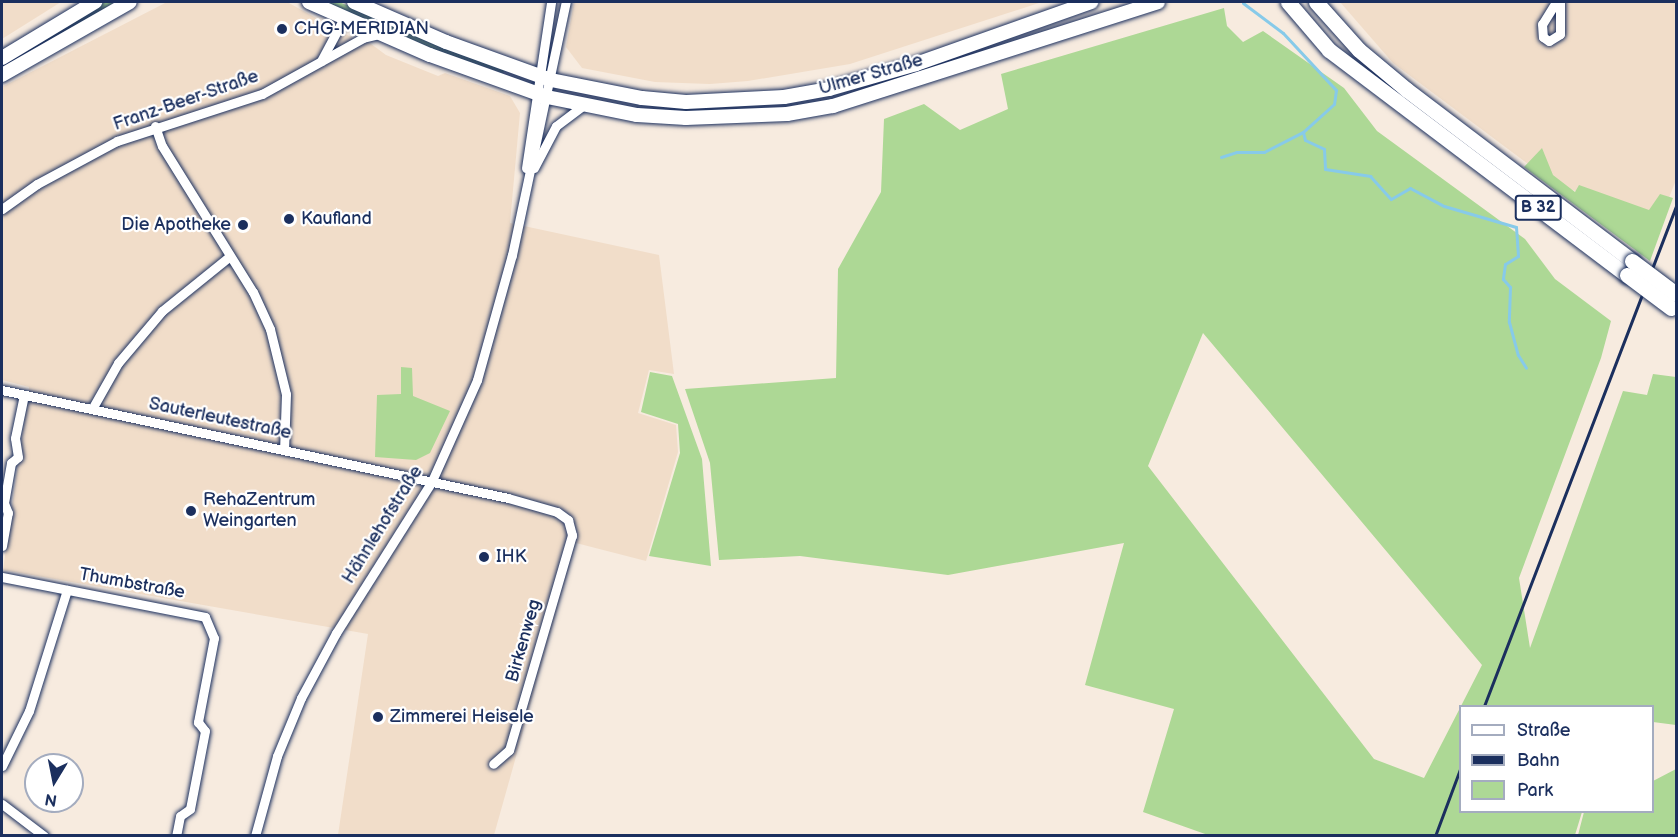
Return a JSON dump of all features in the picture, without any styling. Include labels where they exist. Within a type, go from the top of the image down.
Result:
[{"type":"main road","points":[[2,58],[95,2]]},
{"type":"main road","points":[[2,75],[130,2]]},
{"type":"main road","name":"Ulmer Straße","points":[[309,2],[379,34],[541,94],[584,105],[686,118],[787,114],[878,94],[1158,2]]},
{"type":"main road","name":"Ulmer Straße","points":[[354,2],[544,78],[675,101],[784,97],[895,70],[1091,2]]},
{"type":"main road","points":[[1277,2],[1300,18]]},
{"type":"main road","name":"B 32","points":[[1288,2],[1329,51],[1675,302]]},
{"type":"main road","name":"B 32","points":[[1316,2],[1359,50],[1630,268]]},
{"type":"street","points":[[527,180],[544,78],[551,2]]},
{"type":"street","points":[[544,78],[566,2]]},
{"type":"street","points":[[320,63],[344,18]]},
{"type":"street","name":"Franz-Beer-Straße","points":[[2,209],[77,160],[155,126],[262,94],[363,39],[379,34]]},
{"type":"street","points":[[527,180],[556,126],[584,105]]},
{"type":"street","points":[[155,126],[162,146],[254,292],[282,366],[286,394],[284,450]]},
{"type":"street","name":"Hähnlehofstraße","points":[[255,836],[277,756],[301,698],[342,624],[431,483],[492,337],[527,180]]},
{"type":"street","points":[[92,409],[118,363],[149,325],[179,295],[230,256]]},
{"type":"street","name":"Sauterleutestraße","points":[[2,390],[532,503],[568,520]]},
{"type":"street","points":[[2,546],[8,513],[3,503],[11,463],[18,457],[15,438],[24,395]]},
{"type":"street","name":"Birkenweg","points":[[493,764],[509,750],[572,535],[568,520]]},
{"type":"street","name":"Thumbstraße","points":[[2,578],[199,613],[214,630],[198,722],[205,731],[190,809],[180,816],[176,836]]},
{"type":"street","points":[[2,766],[29,711],[68,590]]},
{"type":"street","points":[[2,804],[44,836]]},
{"type":"shaded area","points":[[2,2],[61,2],[2,39]]},
{"type":"shaded area","points":[[167,2],[287,2],[358,41],[363,38],[386,55],[438,76],[445,73],[510,96],[520,113],[510,223],[659,255],[674,374],[649,370],[638,413],[676,425],[678,452],[646,561],[576,543],[494,835],[338,835],[368,634],[3,570],[29,387],[2,380],[2,87]]},
{"type":"shaded area","points":[[574,2],[1042,2],[850,64],[748,81],[710,84],[655,82],[582,68],[566,47]]},
{"type":"shaded area","points":[[1340,2],[1676,2],[1676,180],[1659,223],[1552,182],[1393,63]]},
{"type":"green space","points":[[105,2],[115,2],[2,70],[2,65]]},
{"type":"green space","points":[[325,2],[339,2],[505,70],[503,73],[436,50]]},
{"type":"green space","points":[[1224,8],[1227,26],[1243,42],[1263,31],[1344,88],[1377,131],[1525,239],[1555,279],[1611,321],[1601,358],[1519,578],[1530,648],[1623,391],[1647,395],[1653,374],[1676,377],[1676,725],[1654,722],[1654,705],[1462,705],[1482,665],[1203,333],[1148,466],[1374,759],[1424,778],[1459,710],[1459,813],[1582,813],[1575,835],[1208,835],[1143,812],[1174,709],[1085,685],[1124,543],[948,575],[800,556],[719,560],[710,463],[685,389],[836,378],[838,269],[881,192],[884,119],[924,104],[960,130],[1008,109],[1001,74]]},
{"type":"green space","points":[[1542,148],[1553,175],[1575,192],[1579,185],[1649,210],[1660,194],[1673,198],[1650,261],[1524,167]]},
{"type":"green space","points":[[401,367],[412,368],[413,396],[450,411],[430,453],[416,460],[375,457],[377,395],[401,394]]},
{"type":"green space","points":[[650,372],[672,376],[702,459],[711,566],[649,556],[680,453],[678,424],[641,412]]},
{"type":"green space","points":[[1676,769],[1676,835],[1578,835],[1584,813],[1654,813],[1654,780]]},
{"type":"waterway","points":[[1243,3],[1283,33],[1336,90],[1334,104],[1303,132],[1305,140],[1324,149],[1325,169],[1370,176],[1391,199],[1410,188],[1444,206],[1516,227],[1518,256],[1505,264],[1503,279],[1510,287],[1509,322],[1518,355],[1526,368]]},
{"type":"waterway","points":[[1221,157],[1236,152],[1264,152],[1303,132]]},
{"type":"railway","points":[[1484,705],[1676,206]]},
{"type":"railway","points":[[1435,836],[1459,772]]},
{"type":"place","name":"CHG-MERIDIAN","points":[[282,29]]},
{"type":"place","name":"Kaufland","points":[[289,219]]},
{"type":"place","name":"Die Apotheke","points":[[243,225]]},
{"type":"place","name":"RehaZentrum Weingarten","points":[[191,511]]},
{"type":"place","name":"IHK","points":[[484,557]]},
{"type":"place","name":"Zimmerei Heisele","points":[[378,717]]}]
